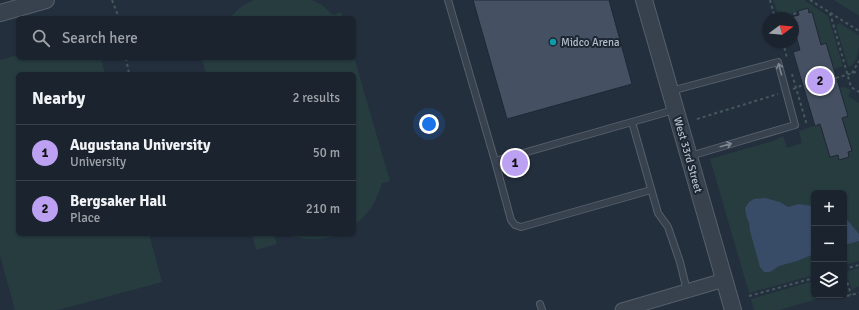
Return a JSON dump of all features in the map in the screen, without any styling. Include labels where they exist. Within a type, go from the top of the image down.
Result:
[{"type":"street","points":[[0,13],[46,0]]},
{"type":"street","name":"West 33rd Street","points":[[644,0],[733,310]]},
{"type":"street","points":[[622,310],[724,280]]},
{"type":"lane","points":[[448,0],[511,220],[515,225],[521,227],[652,190]]},
{"type":"lane","points":[[670,91],[778,62],[795,125],[689,156]]},
{"type":"lane","points":[[494,161],[676,110]]},
{"type":"lane","points":[[632,122],[658,214],[668,227],[680,262],[687,291]]},
{"type":"path","points":[[112,0],[118,16]]},
{"type":"path","points":[[770,0],[773,12]]},
{"type":"path","points":[[810,0],[859,31]]},
{"type":"path","points":[[830,13],[851,87],[859,92]]},
{"type":"path","points":[[126,60],[129,72]]},
{"type":"path","points":[[852,73],[859,61]]},
{"type":"path","points":[[836,78],[859,71]]},
{"type":"path","points":[[697,119],[803,85]]},
{"type":"path","points":[[847,269],[859,265]]},
{"type":"path","points":[[749,296],[811,279]]},
{"type":"path","points":[[847,281],[851,295]]},
{"type":"path","points":[[847,296],[859,293]]},
{"type":"green space","points":[[254,0],[312,0],[322,5],[333,15],[341,12],[342,16],[231,16],[242,6]]},
{"type":"green space","points":[[773,0],[804,0],[828,16],[843,66],[834,69],[826,43],[821,45],[812,12],[809,13],[807,8],[795,12],[777,12]]},
{"type":"green space","points":[[834,0],[859,0],[859,16]]},
{"type":"green space","points":[[839,23],[859,35],[859,48],[856,60],[851,66],[848,66],[836,26]]},
{"type":"green space","points":[[16,56],[16,60],[102,60],[104,72],[16,72],[16,236],[150,236],[162,282],[58,310],[15,310],[0,256],[0,60]]},
{"type":"green space","points":[[202,60],[355,60],[390,181],[382,183],[372,207],[364,217],[356,223],[356,72],[206,72]]},
{"type":"green space","points":[[844,87],[851,90],[848,96],[859,103],[859,261],[847,264],[847,190],[811,190],[811,276],[749,293],[710,159],[773,141],[783,136],[787,148],[802,143],[799,131],[820,124],[830,157],[838,155],[839,160],[849,157],[848,152],[852,151],[842,118],[839,88]]},
{"type":"green space","points":[[252,236],[275,236],[277,244],[256,250]]},
{"type":"green space","points":[[292,236],[334,236],[318,239],[298,238]]},
{"type":"green space","points":[[859,268],[859,286],[852,290],[847,275],[847,272]]},
{"type":"green space","points":[[811,282],[811,298],[816,298],[779,310],[754,310],[751,299]]},
{"type":"water","points":[[765,198],[780,202],[788,207],[799,204],[811,206],[811,255],[779,266],[770,272],[764,272],[760,267],[745,208],[749,202],[754,199]]},
{"type":"water","points":[[847,220],[859,234],[859,241],[847,244]]},
{"type":"building","name":"Midco Arena","points":[[473,0],[609,0],[632,84],[507,119]]},
{"type":"building","points":[[808,8],[809,13],[812,12],[821,45],[826,43],[848,116],[842,118],[852,151],[848,152],[849,157],[839,160],[838,155],[830,157],[820,124],[815,126],[793,52],[800,50],[798,11]]},
{"type":"place","name":"Midco Arena","points":[[553,42]]},
{"type":"place","name":"Bergsaker Hall","points":[[820,81]]},
{"type":"place","name":"Augustana University","points":[[515,163]]}]
